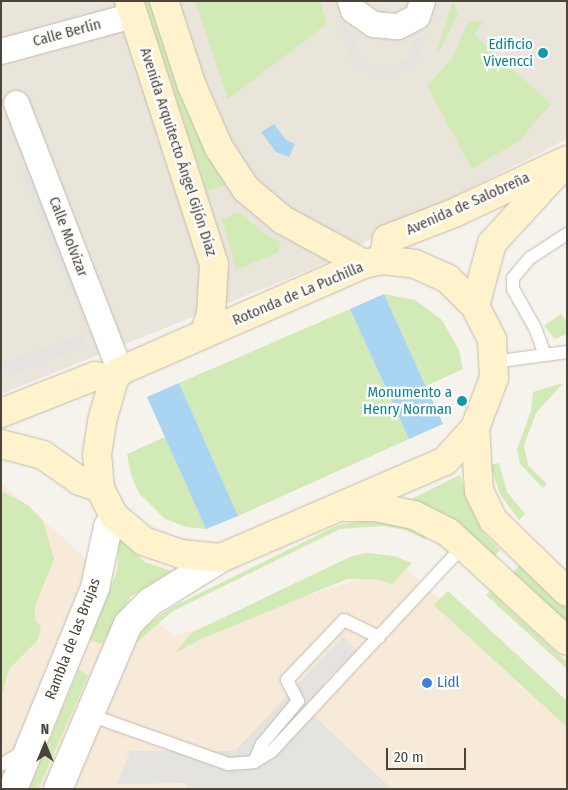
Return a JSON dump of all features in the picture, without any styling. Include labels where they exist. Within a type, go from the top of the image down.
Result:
[{"type":"main road","points":[[164,1],[192,86],[219,148],[246,189],[283,220],[373,262]]},
{"type":"main road","name":"Avenida Arquitecto Ángel Gijón Díaz","points":[[131,8],[214,264],[211,314],[204,334]]},
{"type":"main road","name":"Avenida de Salobreña","points":[[373,262],[386,240],[454,213],[567,161]]},
{"type":"main road","name":"Avenida de Salobreña","points":[[475,306],[492,243],[567,161]]},
{"type":"main road","name":"Rotonda de La Puchilla","points":[[373,262],[415,264],[448,279],[475,306],[492,340],[494,378],[475,428],[445,461],[221,558],[181,554],[144,542],[114,516],[100,488],[97,454],[102,420],[117,375],[204,334],[373,262]]},
{"type":"main road","points":[[1,413],[95,376],[117,375]]},
{"type":"main road","points":[[475,428],[479,491],[493,520],[567,592]]},
{"type":"main road","points":[[1,444],[43,455],[80,481],[100,488]]},
{"type":"main road","points":[[335,507],[376,507],[414,515],[448,532],[567,641]]},
{"type":"street","points":[[350,1],[353,10],[373,24],[398,26],[417,16],[422,1]]},
{"type":"street","name":"Calle Berlín","points":[[1,51],[131,8]]},
{"type":"street","name":"Calle Molvízar","points":[[16,102],[117,375]]},
{"type":"street","name":"Rambla de las Brujas","points":[[13,789],[95,588],[108,527],[114,516]]},
{"type":"street","points":[[58,789],[128,624],[150,602],[221,558]]},
{"type":"lane","points":[[545,355],[513,288],[513,278],[530,258],[567,234]]},
{"type":"lane","points":[[493,362],[567,352]]},
{"type":"lane","points":[[90,714],[228,764],[254,762],[272,751],[464,546]]},
{"type":"lane","points":[[287,680],[344,620],[379,637]]},
{"type":"lane","points":[[287,680],[315,706]]},
{"type":"lane","points":[[254,762],[262,744],[298,701],[287,680]]},
{"type":"lane","points":[[1,766],[32,743]]},
{"type":"shaded area","points":[[1,1],[567,1],[567,139],[312,269],[1,394]]},
{"type":"shaded area","points":[[345,22],[362,58],[372,65],[394,65],[407,58],[418,35],[426,37],[416,64],[396,74],[371,74],[353,65],[337,27]]},
{"type":"shaded area","points":[[28,168],[84,302],[76,305],[20,171]]},
{"type":"shaded area","points":[[81,334],[86,346],[8,376],[3,363]]},
{"type":"shaded area","points":[[1,483],[174,636],[403,566],[567,713],[567,789],[1,789]]},
{"type":"shaded area","points":[[343,636],[357,651],[325,681],[313,715],[392,789],[187,789],[187,783],[117,784],[130,751],[235,751]]},
{"type":"green space","points":[[144,1],[151,1],[194,128],[227,185],[207,191]]},
{"type":"green space","points":[[195,1],[320,1],[327,24],[228,99]]},
{"type":"green space","points":[[453,1],[458,15],[438,53],[436,53]]},
{"type":"green space","points":[[484,21],[474,34],[551,104],[520,140],[472,169],[427,86],[453,57],[468,22]]},
{"type":"green space","points":[[240,212],[261,231],[280,242],[280,247],[277,253],[236,270],[222,219]]},
{"type":"green space","points":[[384,294],[415,300],[442,320],[459,350],[463,369],[426,386]]},
{"type":"green space","points":[[350,309],[409,439],[238,516],[179,383]]},
{"type":"green space","points":[[561,314],[567,322],[567,334],[555,339],[544,326]]},
{"type":"green space","points":[[563,383],[536,413],[524,445],[528,465],[547,484],[543,488],[520,464],[517,449],[531,411],[533,392]]},
{"type":"green space","points":[[165,437],[206,529],[186,527],[165,519],[139,493],[131,475],[127,454]]},
{"type":"green space","points":[[499,463],[507,492],[525,514],[519,520],[500,494],[490,465]]},
{"type":"green space","points":[[460,475],[468,502],[482,531],[500,550],[494,557],[447,515],[411,499]]},
{"type":"green space","points":[[1,491],[28,505],[43,521],[54,559],[35,606],[35,620],[41,626],[38,640],[9,669],[1,700]]},
{"type":"green space","points":[[362,521],[404,525],[425,535],[426,540],[406,530],[384,526],[340,529],[173,611],[137,642],[136,638],[148,624],[172,607],[338,525]]},
{"type":"green space","points":[[119,539],[145,562],[172,571],[130,597],[102,644],[90,640],[117,571]]},
{"type":"green space","points":[[367,553],[394,556],[412,563],[392,584],[375,579],[347,579],[199,640],[175,653],[191,633],[352,556]]},
{"type":"green space","points":[[520,565],[567,608],[567,624],[512,573]]},
{"type":"green space","points":[[448,591],[567,701],[567,727],[434,605]]},
{"type":"green space","points":[[490,591],[567,662],[567,669],[486,595]]},
{"type":"green space","points":[[79,670],[88,676],[38,789],[29,789]]},
{"type":"water","points":[[274,124],[286,140],[295,144],[289,157],[276,152],[261,132]]},
{"type":"water","points":[[384,294],[443,424],[409,439],[350,309]]},
{"type":"water","points":[[179,383],[238,516],[206,529],[147,397]]},
{"type":"place","name":"Edificio Vivencci","points":[[543,53]]},
{"type":"place","name":"Monumento a Henry Norman","points":[[462,401]]},
{"type":"place","name":"Lidl","points":[[427,683]]}]
